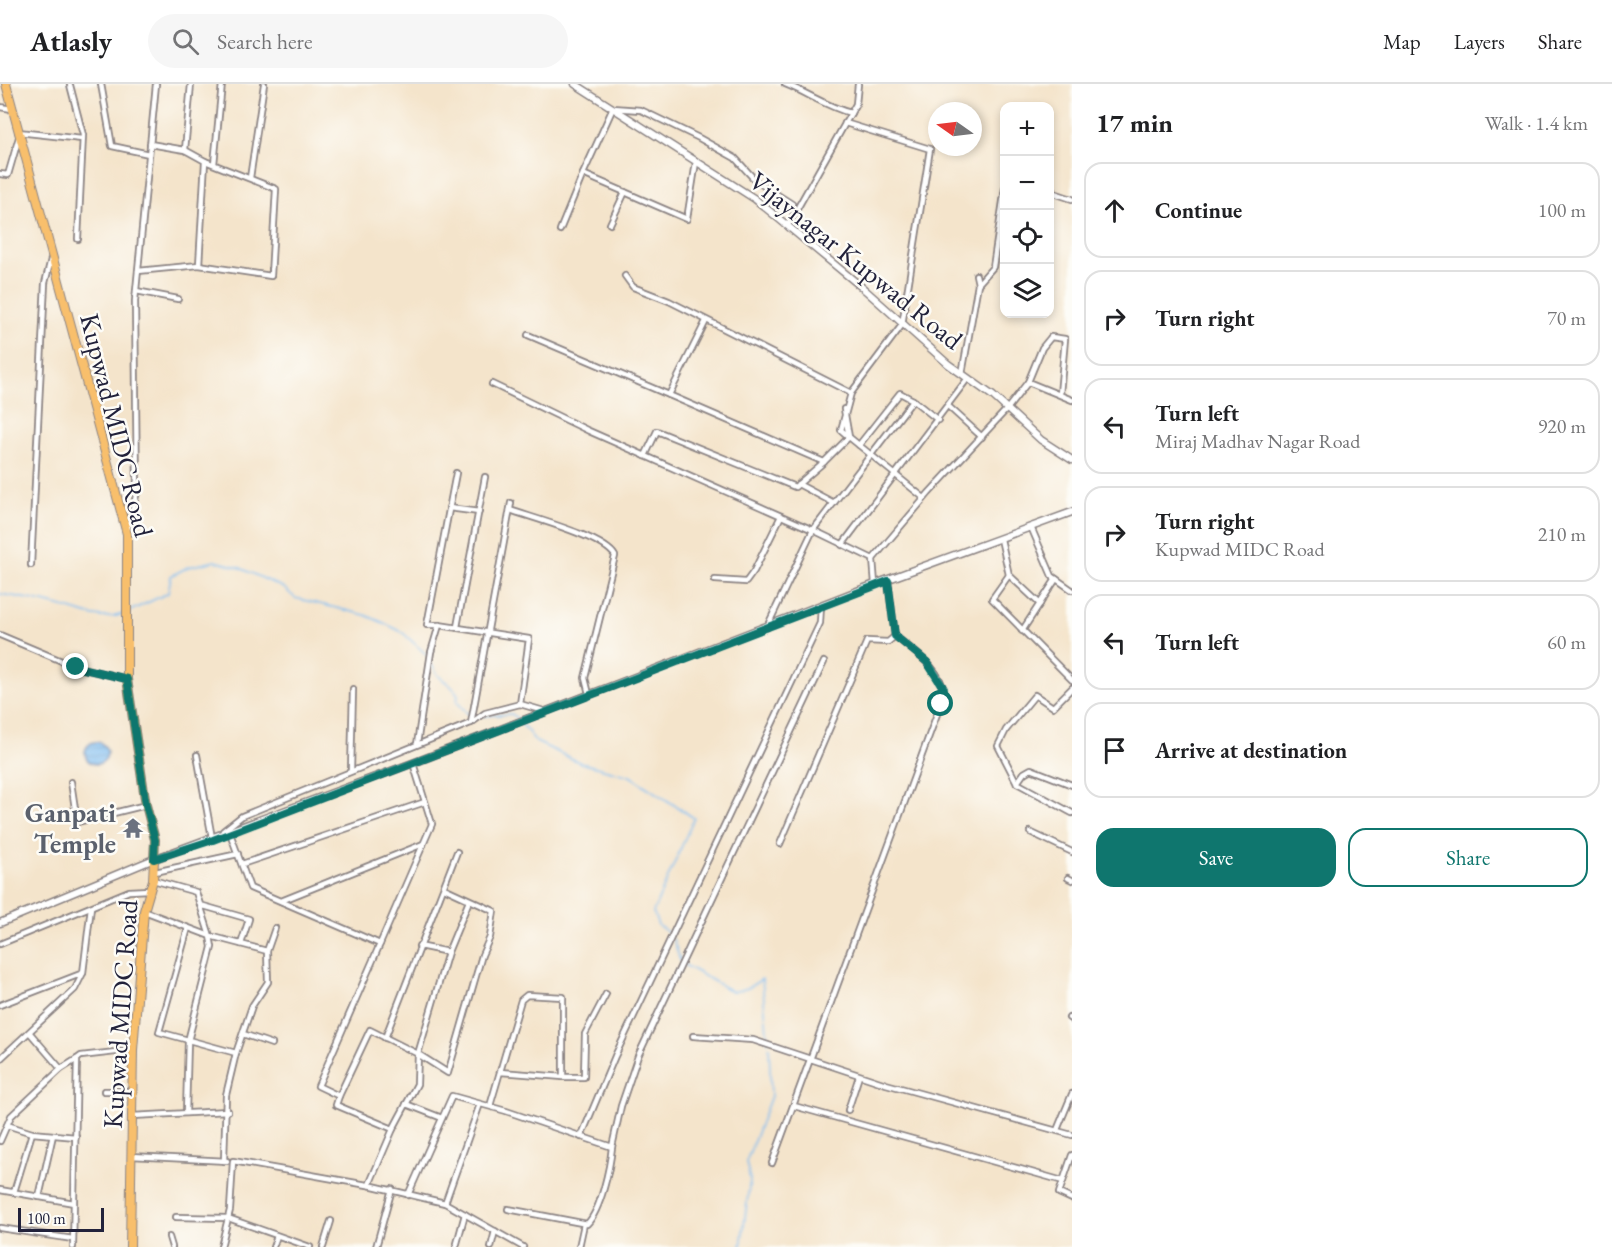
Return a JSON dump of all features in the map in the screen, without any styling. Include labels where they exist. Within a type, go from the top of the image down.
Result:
[{"type":"main road","name":"Kupwad MIDC Road","points":[[6,84],[127,534],[129,630],[127,679],[146,805],[155,840],[154,876],[144,911],[133,1050],[130,1247]]},
{"type":"street","points":[[68,84],[82,140],[78,240]]},
{"type":"street","points":[[101,84],[112,146],[149,154]]},
{"type":"street","points":[[127,534],[137,492],[136,291],[156,84]]},
{"type":"street","points":[[185,150],[191,84]]},
{"type":"street","points":[[214,164],[222,84]]},
{"type":"street","points":[[250,178],[264,84]]},
{"type":"street","name":"Vijaynagar Kupwad Road","points":[[575,84],[755,200],[788,225],[1041,440],[1072,460]]},
{"type":"street","points":[[785,84],[807,93],[831,108],[851,113]]},
{"type":"street","points":[[788,225],[856,104],[858,84]]},
{"type":"street","points":[[0,107],[12,109]]},
{"type":"street","points":[[560,230],[613,108],[641,110],[699,138],[735,158],[756,181],[792,204]]},
{"type":"street","points":[[845,123],[930,149],[903,325],[850,393],[844,408],[841,430],[924,498]]},
{"type":"street","points":[[0,174],[8,175],[19,134],[82,140]]},
{"type":"street","points":[[138,271],[199,265],[271,276],[276,189],[205,161],[185,150],[150,144]]},
{"type":"street","points":[[199,265],[205,161]]},
{"type":"street","points":[[583,174],[687,219],[696,162]]},
{"type":"street","points":[[610,224],[625,192]]},
{"type":"street","points":[[1054,193],[1072,200]]},
{"type":"street","points":[[978,284],[993,267],[1002,210]]},
{"type":"street","points":[[31,566],[45,284],[52,253]]},
{"type":"street","points":[[842,545],[938,420],[965,376],[978,284],[976,274]]},
{"type":"street","points":[[625,276],[633,287],[850,393]]},
{"type":"street","points":[[136,291],[178,299]]},
{"type":"street","points":[[669,395],[706,321]]},
{"type":"street","points":[[528,335],[824,462]]},
{"type":"street","points":[[875,584],[873,559],[924,498],[1007,409],[1028,382],[1047,340],[1051,337],[1065,339],[1060,394]]},
{"type":"street","points":[[1028,382],[1072,400]]},
{"type":"street","points":[[492,384],[873,559]]},
{"type":"street","points":[[859,446],[900,393],[913,400],[938,420]]},
{"type":"street","points":[[767,627],[813,530],[913,400]]},
{"type":"street","points":[[948,406],[982,437]]},
{"type":"street","points":[[645,456],[657,431],[795,488],[849,437]]},
{"type":"street","points":[[456,473],[427,625],[457,627],[529,639],[520,704]]},
{"type":"street","points":[[457,627],[485,477]]},
{"type":"street","points":[[798,484],[834,503]]},
{"type":"street","points":[[471,723],[511,503]]},
{"type":"street","points":[[449,508],[479,512]]},
{"type":"street","points":[[510,510],[612,549],[615,556],[585,678],[589,694]]},
{"type":"street","points":[[0,922],[154,859],[213,840],[875,584],[1072,512]]},
{"type":"street","points":[[715,580],[746,582],[754,571],[781,516]]},
{"type":"street","points":[[1031,527],[1052,576],[1072,590]]},
{"type":"street","points":[[1001,539],[1009,575],[1040,603]]},
{"type":"street","points":[[1009,575],[992,599],[1072,680]]},
{"type":"street","points":[[1022,631],[1056,579]]},
{"type":"street","points":[[772,1163],[812,1060],[944,695],[939,680],[927,662],[895,636],[888,581]]},
{"type":"street","points":[[581,1137],[615,1056],[820,623],[821,606]]},
{"type":"street","points":[[417,744],[431,652],[439,625]]},
{"type":"street","points":[[0,635],[76,667],[127,679]]},
{"type":"street","points":[[780,844],[867,641],[888,642],[895,636]]},
{"type":"street","points":[[508,1209],[584,1224],[593,1218],[621,1106],[638,1056],[824,662]]},
{"type":"street","points":[[1072,688],[1053,707],[1035,695],[1006,730],[998,746],[1017,783],[1072,813]]},
{"type":"street","points":[[351,770],[353,689]]},
{"type":"street","points":[[213,840],[242,816],[471,723],[485,713],[520,704],[544,711]]},
{"type":"street","points":[[197,756],[213,840]]},
{"type":"street","points":[[339,1096],[318,1086],[432,824],[413,763]]},
{"type":"street","points":[[1017,783],[1024,773],[1031,769],[1072,785]]},
{"type":"street","points":[[71,782],[77,822],[146,805]]},
{"type":"street","points":[[242,864],[425,802]]},
{"type":"street","points":[[1030,832],[1072,852]]},
{"type":"street","points":[[230,833],[250,888],[380,944]]},
{"type":"street","points":[[280,901],[423,844]]},
{"type":"street","points":[[385,1038],[457,852]]},
{"type":"street","points":[[154,876],[238,854]]},
{"type":"street","points":[[154,876],[196,892],[212,947],[188,1041],[186,1113]]},
{"type":"street","points":[[393,1129],[336,1105],[370,1030],[418,1054],[448,1073],[482,955],[490,937],[494,911],[444,888]]},
{"type":"street","points":[[0,944],[129,891],[149,890]]},
{"type":"street","points":[[369,1185],[393,1129],[417,1084],[418,1054],[448,952],[469,901]]},
{"type":"street","points":[[200,905],[249,919],[241,944]]},
{"type":"street","points":[[0,1059],[75,989],[83,973],[91,907]]},
{"type":"street","points":[[144,911],[210,936],[267,951]]},
{"type":"street","points":[[188,928],[159,1032],[236,1053]]},
{"type":"street","points":[[224,1161],[228,1111],[226,1095],[236,1053],[252,1005],[268,982],[267,951],[275,928]]},
{"type":"street","points":[[419,946],[448,952]]},
{"type":"street","points":[[0,1005],[83,973]]},
{"type":"street","points":[[500,1072],[584,1077],[585,1034],[606,994]]},
{"type":"street","points":[[490,1106],[521,1000],[527,995],[563,997],[563,1077]]},
{"type":"street","points":[[30,1033],[61,1069]]},
{"type":"street","points":[[243,1034],[272,1044]]},
{"type":"street","points":[[693,1036],[753,1040],[859,1076],[1072,1135]]},
{"type":"street","points":[[0,1141],[11,1116],[61,1069],[81,1056],[133,1050]]},
{"type":"street","points":[[73,1247],[77,1059]]},
{"type":"street","points":[[848,1110],[859,1076]]},
{"type":"street","points":[[104,1091],[132,1091]]},
{"type":"street","points":[[1058,1130],[1072,1094]]},
{"type":"street","points":[[408,1195],[452,1096],[490,1106],[612,1148]]},
{"type":"street","points":[[406,1104],[442,1118]]},
{"type":"street","points":[[445,1203],[480,1104]]},
{"type":"street","points":[[794,1106],[1063,1181]]},
{"type":"street","points":[[132,1116],[228,1111]]},
{"type":"street","points":[[7,1125],[32,1133],[76,1137]]},
{"type":"street","points":[[14,1192],[32,1133]]},
{"type":"street","points":[[39,1197],[53,1135]]},
{"type":"street","points":[[1072,1155],[1059,1193],[1072,1199]]},
{"type":"street","points":[[131,1156],[232,1161],[392,1190],[445,1203],[523,1247]]},
{"type":"street","points":[[222,1247],[228,1218],[232,1161]]},
{"type":"street","points":[[0,1190],[74,1203]]},
{"type":"street","points":[[376,1247],[392,1190]]},
{"type":"street","points":[[456,1247],[465,1214]]},
{"type":"street","points":[[176,1217],[228,1218],[310,1247]]},
{"type":"street","points":[[323,1247],[331,1221]]},
{"type":"street","points":[[579,1247],[584,1224]]},
{"type":"street","points":[[0,1228],[73,1239]]},
{"type":"street","points":[[491,1247],[495,1231]]},
{"type":"street","points":[[273,1247],[277,1236]]},
{"type":"street","points":[[169,1237],[172,1247]]},
{"type":"water","points":[[96,742],[104,745],[107,753],[104,761],[96,764],[88,761],[85,753],[88,745]]},
{"type":"waterway","points":[[130,611],[168,593],[171,576],[188,567],[215,561],[238,567],[284,588],[295,598],[365,615],[384,623],[402,632],[428,656]]},
{"type":"waterway","points":[[0,594],[64,607],[89,615],[106,617],[123,614]]},
{"type":"waterway","points":[[431,663],[438,675],[455,690],[458,695],[457,702],[469,715]]},
{"type":"waterway","points":[[483,716],[512,714],[518,719]]},
{"type":"waterway","points":[[521,723],[536,742],[581,763],[630,776],[694,818],[653,912],[658,925],[671,935]]},
{"type":"waterway","points":[[673,939],[681,963],[733,992],[748,988],[762,979],[768,1042]]},
{"type":"waterway","points":[[741,1247],[750,1180],[746,1162],[771,1096],[769,1047]]},
{"type":"place","name":"Ganpati Temple","points":[[133,828]]},
{"type":"route","points":[[76,667],[127,679],[146,805],[155,840],[154,859],[213,840],[544,711],[888,581],[895,636],[927,662],[944,689],[941,704]]}]
